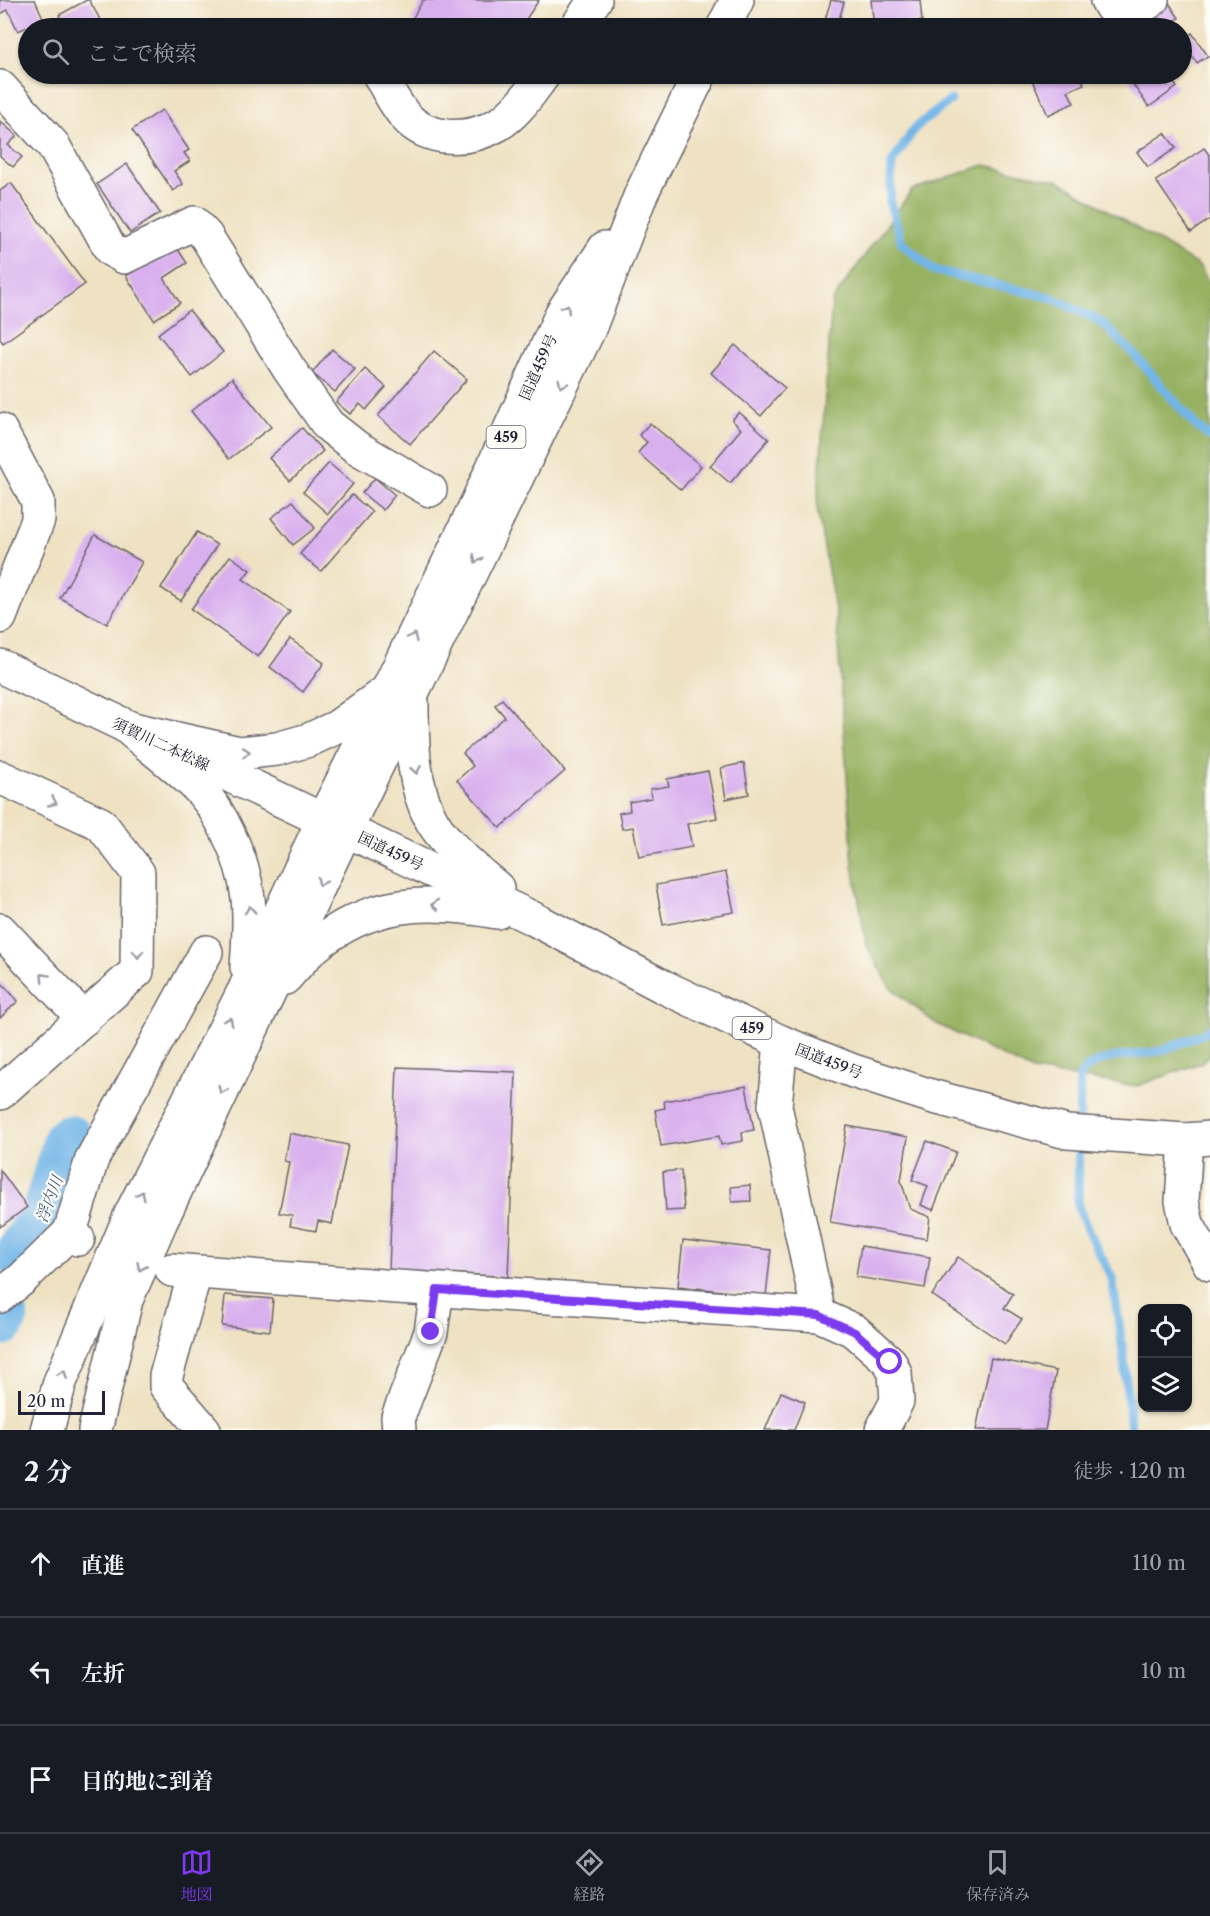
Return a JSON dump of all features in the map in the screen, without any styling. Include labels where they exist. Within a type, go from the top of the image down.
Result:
[{"type":"main road","points":[[583,18],[595,0]]},
{"type":"main road","points":[[728,18],[737,0]]},
{"type":"main road","points":[[1107,0],[1111,8],[1120,15],[1133,13],[1152,0]]},
{"type":"main road","points":[[385,84],[407,118],[414,123],[434,135],[462,137],[498,125],[516,109],[536,84]]},
{"type":"main road","name":"国道459号","points":[[695,84],[641,194],[562,313],[477,503],[400,691],[334,824],[534,919],[664,987],[781,1042],[853,1071],[934,1096],[1067,1132],[1198,1139]]},
{"type":"main road","points":[[0,87],[53,145],[111,250],[124,257],[194,223],[206,236],[289,369],[328,425],[356,447],[430,490]]},
{"type":"main road","points":[[0,430],[38,501],[38,520],[0,616]]},
{"type":"main road","name":"須賀川二本松線","points":[[0,666],[334,824]]},
{"type":"main road","points":[[128,728],[240,753],[277,748],[309,740],[337,727],[400,691],[420,790],[432,822],[465,861],[534,919]]},
{"type":"main road","points":[[128,728],[201,791],[220,816],[240,857],[248,889],[255,994]]},
{"type":"main road","points":[[0,777],[101,824],[138,873],[137,971],[0,1093]]},
{"type":"main road","points":[[95,1430],[126,1300],[255,994],[334,824]]},
{"type":"main road","points":[[47,1430],[60,1382],[131,1214],[255,994],[338,930],[366,916],[394,908],[457,905],[534,919]]},
{"type":"main road","points":[[0,930],[84,1019]]},
{"type":"main road","points":[[0,1296],[74,1235],[92,1159],[206,951]]},
{"type":"main road","points":[[781,1042],[775,1106],[819,1315]]},
{"type":"main road","points":[[1198,1139],[1182,1201],[1187,1224],[1210,1264]]},
{"type":"main road","points":[[204,1430],[166,1386],[184,1271],[819,1315],[855,1332],[890,1362],[895,1373],[897,1401],[882,1430]]},
{"type":"main road","points":[[399,1430],[398,1417],[431,1332],[437,1290]]},
{"type":"green space","points":[[984,165],[1060,181],[1199,266],[1210,284],[1210,1054],[1201,1063],[1137,1086],[1033,1071],[935,1023],[890,987],[866,945],[853,865],[836,615],[817,509],[832,301],[912,190]]},
{"type":"building","points":[[0,0],[35,0],[43,18],[18,18],[18,31],[8,10],[0,14]]},
{"type":"building","points":[[89,0],[99,18],[61,18],[59,15]]},
{"type":"building","points":[[423,0],[539,0],[527,18],[413,18]]},
{"type":"building","points":[[831,0],[844,2],[840,18],[826,18]]},
{"type":"building","points":[[871,0],[920,0],[922,18],[873,18]]},
{"type":"building","points":[[1169,3],[1179,18],[1147,18]]},
{"type":"building","points":[[1192,33],[1208,56],[1197,63],[1192,56]]},
{"type":"building","points":[[1034,84],[1084,84],[1068,91],[1074,103],[1048,115]]},
{"type":"building","points":[[1132,84],[1175,84],[1177,87],[1149,107]]},
{"type":"building","points":[[162,110],[189,150],[184,153],[190,161],[174,171],[183,184],[173,191],[132,130]]},
{"type":"building","points":[[0,121],[17,136],[8,145],[22,157],[13,167],[0,156]]},
{"type":"building","points":[[1165,133],[1176,148],[1148,167],[1137,152]]},
{"type":"building","points":[[1204,148],[1210,156],[1210,219],[1191,232],[1156,181]]},
{"type":"building","points":[[127,164],[160,213],[130,233],[97,184]]},
{"type":"building","points":[[11,183],[85,284],[3,343],[0,339],[0,191]]},
{"type":"building","points":[[175,245],[187,263],[164,278],[180,303],[154,320],[126,276]]},
{"type":"building","points":[[189,310],[223,352],[192,377],[158,334]]},
{"type":"building","points":[[735,345],[785,388],[761,416],[711,373]]},
{"type":"building","points":[[332,349],[355,369],[335,392],[312,373]]},
{"type":"building","points":[[434,351],[467,379],[410,444],[378,416]]},
{"type":"building","points":[[365,369],[386,387],[366,410],[360,404],[350,414],[336,402]]},
{"type":"building","points":[[232,378],[271,427],[229,459],[191,411]]},
{"type":"building","points":[[739,412],[769,439],[730,483],[710,466],[741,429],[732,420]]},
{"type":"building","points":[[650,423],[701,466],[681,490],[638,453],[647,442],[639,435]]},
{"type":"building","points":[[302,428],[323,451],[290,481],[269,458]]},
{"type":"building","points":[[329,463],[353,484],[328,514],[303,492]]},
{"type":"building","points":[[375,478],[395,495],[383,510],[362,493]]},
{"type":"building","points":[[352,495],[372,512],[321,571],[300,554]]},
{"type":"building","points":[[293,501],[315,528],[293,545],[271,518]]},
{"type":"building","points":[[197,532],[217,545],[181,601],[161,588]]},
{"type":"building","points":[[95,535],[142,562],[107,624],[60,598]]},
{"type":"building","points":[[230,556],[250,570],[243,579],[290,612],[258,657],[191,609]]},
{"type":"building","points":[[290,639],[324,663],[303,692],[270,667]]},
{"type":"building","points":[[502,699],[565,771],[500,828],[457,780],[473,766],[463,753],[505,717],[495,705]]},
{"type":"building","points":[[744,763],[749,794],[726,799],[721,768]]},
{"type":"building","points":[[708,771],[717,818],[687,824],[692,847],[639,857],[633,827],[622,829],[619,813],[630,811],[629,802],[652,798],[650,789],[669,786],[667,779]]},
{"type":"building","points":[[726,872],[734,912],[663,925],[656,885]]},
{"type":"building","points":[[0,981],[18,1001],[0,1018]]},
{"type":"building","points":[[397,1067],[516,1072],[508,1277],[389,1271]]},
{"type":"building","points":[[746,1086],[754,1130],[742,1132],[743,1141],[721,1145],[719,1136],[661,1146],[655,1110],[665,1108],[664,1101]]},
{"type":"building","points":[[847,1126],[908,1137],[901,1181],[910,1209],[930,1217],[927,1239],[830,1222]]},
{"type":"building","points":[[289,1133],[348,1145],[332,1224],[318,1221],[316,1231],[290,1226],[292,1215],[279,1213],[289,1162],[284,1161]]},
{"type":"building","points":[[927,1141],[956,1152],[933,1210],[921,1205],[928,1186],[912,1180]]},
{"type":"building","points":[[0,1170],[27,1207],[0,1227]]},
{"type":"building","points":[[681,1170],[684,1210],[666,1211],[663,1172]]},
{"type":"building","points":[[750,1185],[751,1201],[732,1202],[731,1187]]},
{"type":"building","points":[[683,1240],[771,1250],[766,1296],[678,1286]]},
{"type":"building","points":[[861,1246],[930,1257],[925,1288],[856,1277]]},
{"type":"building","points":[[958,1257],[1013,1294],[1004,1308],[1022,1319],[1005,1344],[932,1295]]},
{"type":"building","points":[[225,1295],[273,1299],[270,1331],[222,1326]]},
{"type":"building","points":[[991,1358],[1056,1371],[1045,1430],[976,1430]]},
{"type":"building","points":[[781,1392],[805,1402],[794,1430],[765,1430]]},
{"type":"waterway","points":[[951,100],[915,128],[892,163],[890,203],[902,243],[933,270],[1053,298],[1101,322],[1132,352],[1197,427],[1210,437]]},
{"type":"waterway","points":[[1131,1430],[1123,1350],[1112,1278],[1078,1206],[1080,1076],[1088,1068],[1107,1059],[1163,1050],[1210,1029]]},
{"type":"waterway","name":"浮内川","points":[[21,1253],[47,1215],[69,1141]]},
{"type":"waterway","name":"浮内川","points":[[0,1321],[2,1316]]},
{"type":"route","points":[[431,1332],[437,1290],[819,1315],[855,1332],[890,1362]]}]
